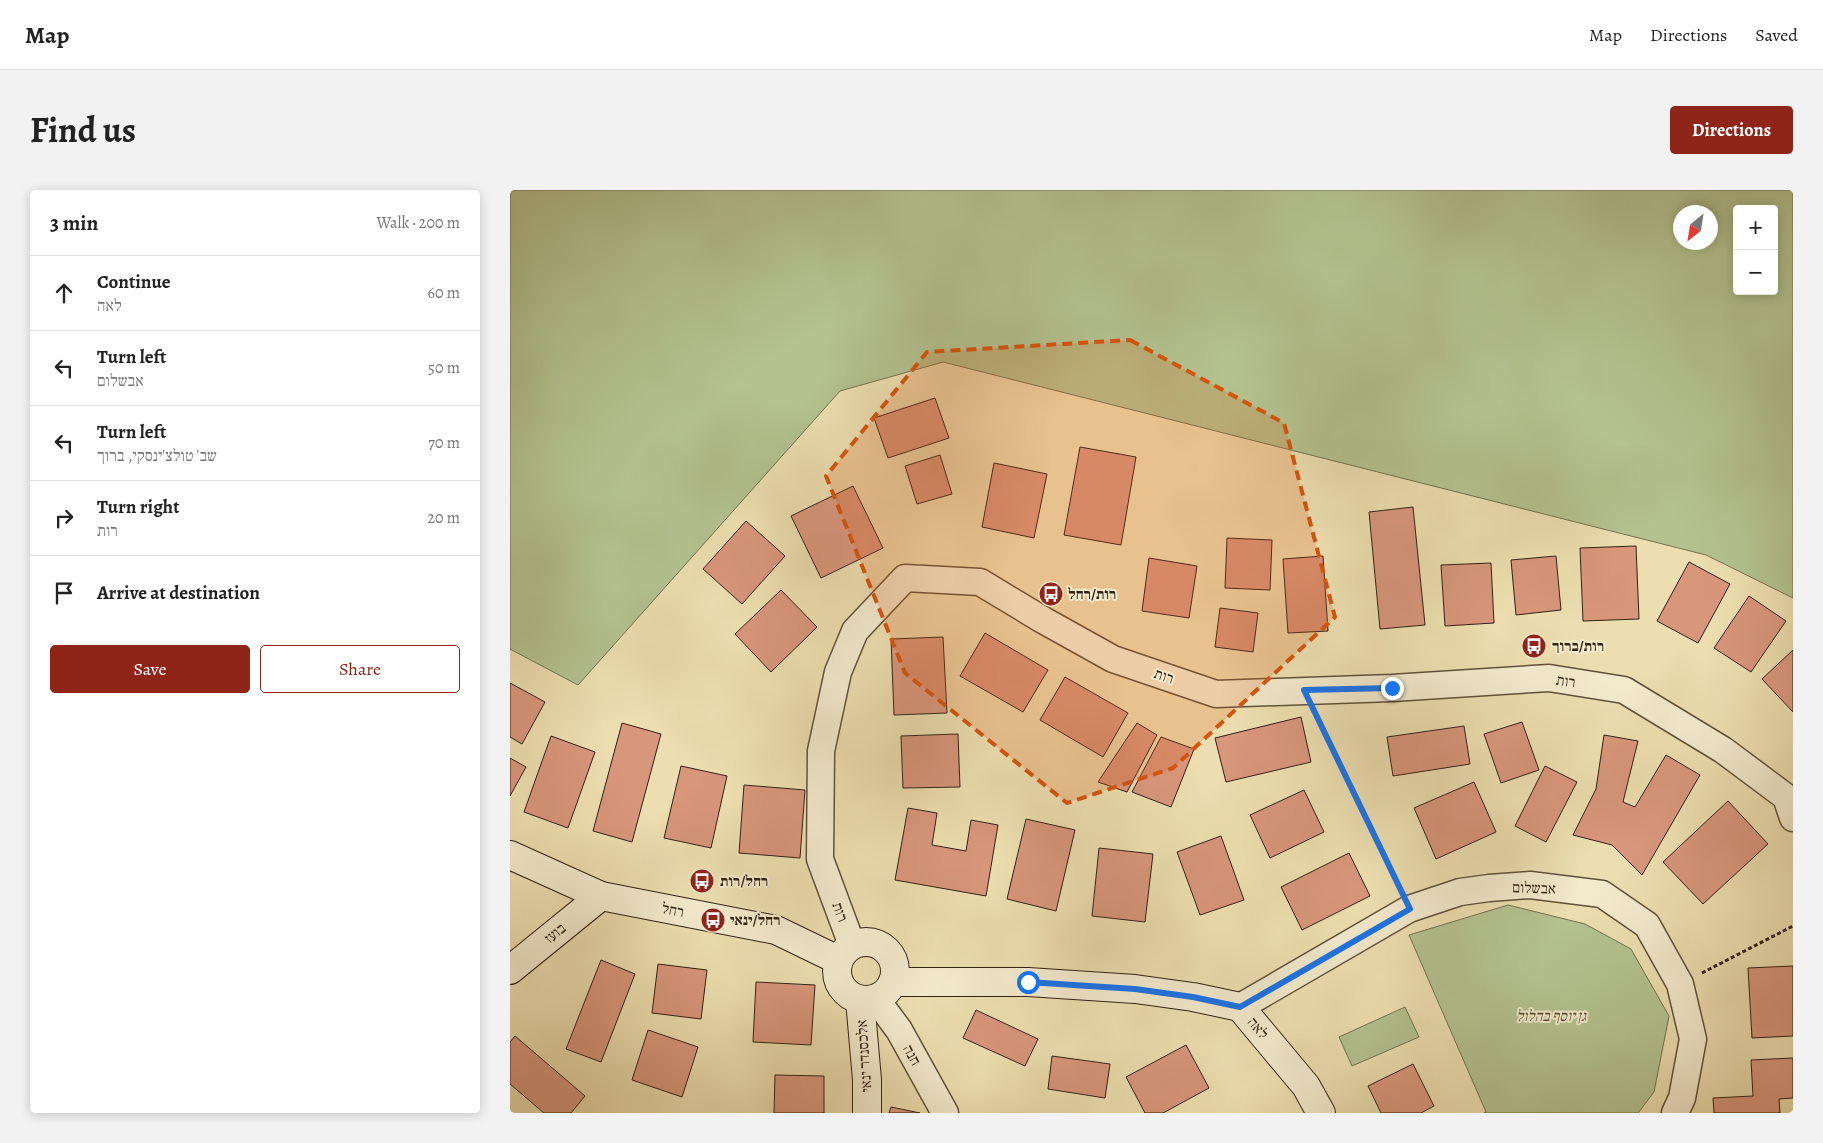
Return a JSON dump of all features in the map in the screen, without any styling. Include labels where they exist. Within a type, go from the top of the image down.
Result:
[{"type":"street","name":"רות","points":[[845,953],[820,859],[821,751],[838,672],[855,631],[905,578],[980,582],[1043,620],[1113,658],[1216,694],[1392,688],[1549,678],[1624,690],[1723,750],[1786,797],[1793,818]]},
{"type":"street","name":"רחל","points":[[510,855],[601,896],[776,930],[845,953]]},
{"type":"street","name":"אבשלום","points":[[1240,1007],[1410,909],[1460,892],[1530,885],[1602,894],[1647,925],[1680,984],[1693,1039],[1682,1098],[1675,1113]]},
{"type":"street","name":"בועז","points":[[510,970],[601,896]]},
{"type":"street","points":[[867,942],[881,946],[889,953],[894,962],[895,972],[876,993],[850,996],[838,980],[836,970],[845,953],[867,942]]},
{"type":"street","name":"לאה","points":[[876,993],[1028,982],[1135,989],[1193,997],[1240,1007],[1306,1086],[1321,1113]]},
{"type":"street","name":"אלכסנדר ינאי","points":[[867,1113],[867,1080],[876,993]]},
{"type":"street","name":"חנה","points":[[876,993],[945,1113]]},
{"type":"path","points":[[1304,690],[1410,909]]},
{"type":"path","points":[[1680,984],[1793,926]]},
{"type":"highlighted area","points":[[1130,340],[1284,423],[1335,617],[1173,768],[1067,803],[905,673],[826,476],[927,352]]},
{"type":"green space","points":[[510,190],[1793,190],[1793,598],[1706,555],[943,362],[840,391],[578,685],[510,649]]},
{"type":"green space","name":"גן יוסף בהלול","points":[[1508,905],[1585,924],[1631,949],[1669,1016],[1654,1092],[1638,1113],[1484,1113],[1486,1112],[1409,935]]},
{"type":"green space","points":[[1405,1007],[1419,1037],[1352,1066],[1339,1037]]},
{"type":"building","points":[[935,398],[949,438],[888,458],[874,418]]},
{"type":"building","points":[[1080,447],[1136,457],[1121,545],[1064,535]]},
{"type":"building","points":[[940,455],[952,494],[917,504],[905,466]]},
{"type":"building","points":[[994,463],[1047,474],[1034,538],[982,527]]},
{"type":"building","points":[[853,486],[883,548],[821,578],[791,516]]},
{"type":"building","points":[[1413,507],[1425,625],[1380,629],[1369,512]]},
{"type":"building","points":[[746,521],[785,556],[742,604],[703,569]]},
{"type":"building","points":[[1227,538],[1272,540],[1270,590],[1225,588]]},
{"type":"building","points":[[1636,546],[1639,619],[1583,621],[1580,548]]},
{"type":"building","points":[[1323,556],[1328,631],[1288,633],[1283,559]]},
{"type":"building","points":[[1556,556],[1561,610],[1516,615],[1511,560]]},
{"type":"building","points":[[1149,558],[1197,566],[1189,618],[1142,611]]},
{"type":"building","points":[[1689,562],[1730,584],[1698,643],[1657,621]]},
{"type":"building","points":[[1491,563],[1494,623],[1445,626],[1441,565]]},
{"type":"building","points":[[781,590],[817,627],[771,672],[735,634]]},
{"type":"building","points":[[1749,596],[1786,621],[1751,672],[1714,648]]},
{"type":"building","points":[[1220,608],[1258,613],[1253,652],[1215,647]]},
{"type":"building","points":[[985,633],[1048,670],[1023,712],[960,676]]},
{"type":"building","points":[[943,637],[947,713],[894,715],[891,639]]},
{"type":"building","points":[[1793,650],[1793,712],[1762,679]]},
{"type":"building","points":[[1065,677],[1128,713],[1103,757],[1040,720]]},
{"type":"building","points":[[510,683],[545,702],[522,744],[510,737]]},
{"type":"building","points":[[1301,717],[1311,762],[1226,782],[1215,738]]},
{"type":"building","points":[[1522,722],[1539,770],[1501,783],[1484,734]]},
{"type":"building","points":[[622,723],[661,734],[632,842],[593,831]]},
{"type":"building","points":[[1137,723],[1157,735],[1127,792],[1098,782]]},
{"type":"building","points":[[1464,726],[1470,764],[1393,776],[1387,737]]},
{"type":"building","points":[[958,734],[960,787],[903,788],[901,736]]},
{"type":"building","points":[[1604,735],[1638,741],[1623,802],[1635,807],[1666,755],[1700,775],[1642,875],[1612,845],[1573,835],[1596,789]]},
{"type":"building","points":[[551,736],[595,752],[568,828],[524,812]]},
{"type":"building","points":[[1161,737],[1194,749],[1171,807],[1132,792]]},
{"type":"building","points":[[510,758],[526,767],[510,796]]},
{"type":"building","points":[[681,766],[727,776],[711,848],[664,838]]},
{"type":"building","points":[[1545,766],[1577,782],[1546,842],[1515,826]]},
{"type":"building","points":[[1474,782],[1496,832],[1436,859],[1414,808]]},
{"type":"building","points":[[744,785],[805,790],[800,858],[739,853]]},
{"type":"building","points":[[1304,790],[1324,832],[1270,858],[1250,815]]},
{"type":"building","points":[[1728,801],[1768,844],[1703,904],[1663,862]]},
{"type":"building","points":[[908,808],[937,813],[932,845],[966,851],[971,820],[998,825],[986,896],[895,880]]},
{"type":"building","points":[[1026,819],[1075,830],[1056,911],[1007,899]]},
{"type":"building","points":[[1221,836],[1244,900],[1200,915],[1177,852]]},
{"type":"building","points":[[1099,848],[1153,854],[1145,922],[1092,916]]},
{"type":"building","points":[[1349,853],[1370,896],[1302,930],[1281,887]]},
{"type":"building","points":[[601,960],[635,974],[601,1062],[566,1049]]},
{"type":"building","points":[[658,964],[707,970],[701,1019],[652,1013]]},
{"type":"building","points":[[1793,966],[1793,1036],[1752,1038],[1748,968]]},
{"type":"building","points":[[756,982],[815,985],[811,1045],[753,1042]]},
{"type":"building","points":[[976,1010],[1038,1039],[1025,1066],[963,1038]]},
{"type":"building","points":[[648,1030],[698,1047],[682,1097],[632,1080]]},
{"type":"building","points":[[515,1036],[585,1096],[571,1113],[544,1113],[510,1084],[510,1042]]},
{"type":"building","points":[[1186,1045],[1209,1088],[1163,1113],[1145,1113],[1126,1077]]},
{"type":"building","points":[[1052,1056],[1110,1064],[1105,1098],[1048,1089]]},
{"type":"building","points":[[1793,1058],[1793,1098],[1779,1099],[1780,1113],[1714,1113],[1713,1098],[1753,1096],[1751,1060]]},
{"type":"building","points":[[1413,1064],[1434,1106],[1421,1113],[1381,1113],[1368,1086]]},
{"type":"building","points":[[775,1075],[824,1076],[824,1113],[774,1113]]},
{"type":"building","points":[[891,1107],[920,1113],[889,1113]]},
{"type":"place","name":"רות/רחל","points":[[1051,594]]},
{"type":"place","name":"רות/ברוך","points":[[1534,646]]},
{"type":"place","name":"רחל/רות","points":[[702,881]]},
{"type":"place","name":"רחל/ינאי","points":[[713,920]]},
{"type":"route","points":[[1028,982],[1135,989],[1193,997],[1240,1007],[1410,909],[1304,690],[1392,688]]}]
